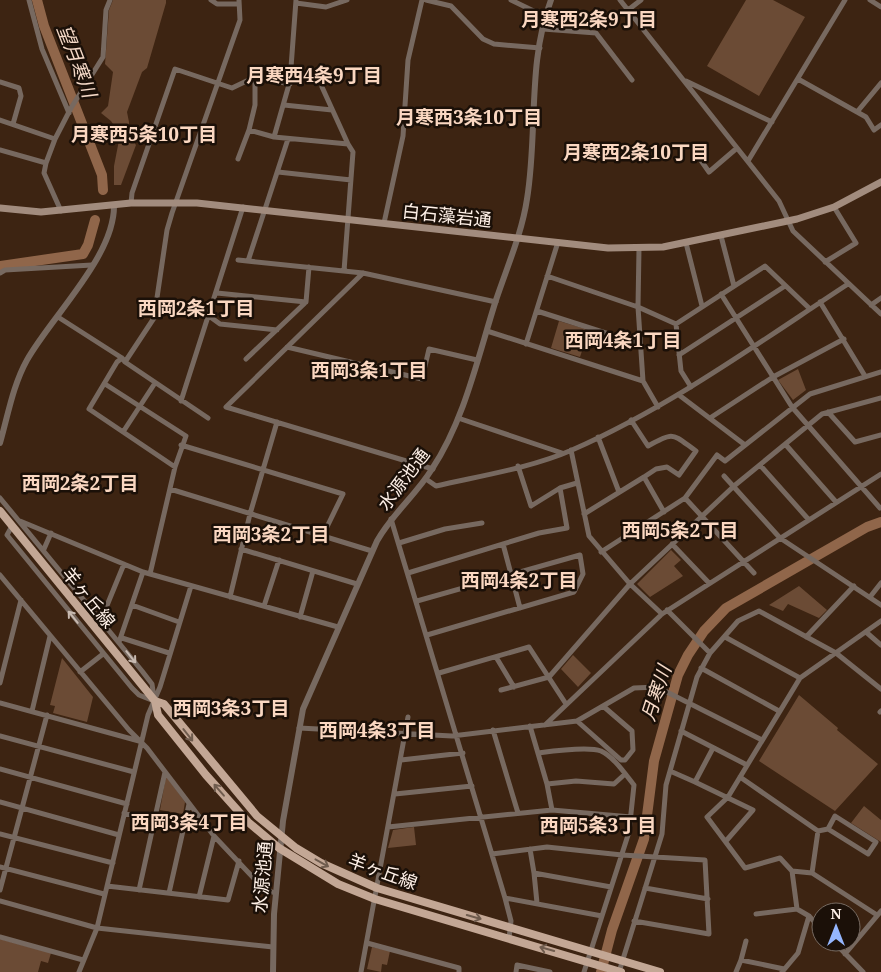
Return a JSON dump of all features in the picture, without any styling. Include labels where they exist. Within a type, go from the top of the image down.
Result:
[{"type":"main road","name":"白石藻岩通","points":[[0,208],[25,212],[61,211],[131,203],[177,202],[265,209],[558,242],[639,249],[686,243],[788,220],[834,207],[881,182]]},
{"type":"main road","name":"羊ヶ丘線","points":[[0,511],[155,702],[158,714],[206,775],[248,822],[280,848],[338,884],[375,899],[619,971]]},
{"type":"main road","name":"羊ヶ丘線","points":[[155,702],[164,704],[233,790],[257,816],[281,836],[321,863],[377,888],[660,972]]},
{"type":"street","points":[[29,0],[42,49],[70,110]]},
{"type":"street","points":[[61,211],[44,173],[46,163],[54,139],[103,57],[106,10],[110,0]]},
{"type":"street","points":[[175,467],[89,409],[117,362],[124,360],[154,318],[167,230],[240,20],[239,2],[217,4],[211,0]]},
{"type":"street","points":[[274,138],[290,84],[296,2],[326,7],[347,0]]},
{"type":"street","points":[[384,223],[403,136],[408,60],[422,0]]},
{"type":"street","points":[[426,0],[450,6],[483,39],[494,44],[540,48]]},
{"type":"street","points":[[511,0],[546,17]]},
{"type":"street","name":"水源池通","points":[[273,972],[275,892],[281,836],[299,728],[310,689],[372,551],[391,519],[433,469],[458,418],[517,237],[529,183],[534,88],[543,29],[551,0]]},
{"type":"street","points":[[620,0],[779,201],[794,231],[881,314]]},
{"type":"street","points":[[628,10],[641,0]]},
{"type":"street","points":[[748,161],[845,0]]},
{"type":"street","points":[[870,0],[881,6]]},
{"type":"street","points":[[543,29],[596,33],[632,80]]},
{"type":"street","points":[[131,203],[132,193],[175,69],[232,88],[256,77],[290,84]]},
{"type":"street","points":[[238,159],[256,105],[256,77]]},
{"type":"street","points":[[798,79],[866,118],[874,130],[881,125]]},
{"type":"street","points":[[683,80],[772,122]]},
{"type":"street","points":[[0,82],[19,88],[21,96],[13,124]]},
{"type":"street","points":[[857,112],[881,83]]},
{"type":"street","points":[[322,87],[353,152],[344,271]]},
{"type":"street","points":[[284,105],[332,110]]},
{"type":"street","points":[[0,120],[54,139]]},
{"type":"street","points":[[249,130],[274,138],[348,144]]},
{"type":"street","points":[[248,261],[288,139]]},
{"type":"street","points":[[695,152],[709,172],[737,148]]},
{"type":"street","points":[[0,150],[46,163]]},
{"type":"street","points":[[278,172],[351,180]]},
{"type":"street","points":[[0,443],[20,373],[34,348],[81,285],[92,266],[107,236],[114,213],[114,205]]},
{"type":"street","points":[[181,401],[243,207]]},
{"type":"street","points":[[825,262],[856,243],[834,207]]},
{"type":"street","points":[[721,236],[734,286]]},
{"type":"street","points":[[526,344],[558,242]]},
{"type":"street","points":[[686,243],[702,306]]},
{"type":"street","points":[[639,249],[638,307],[643,381],[658,407]]},
{"type":"street","points":[[238,260],[363,273],[496,302]]},
{"type":"street","points":[[0,273],[5,270],[92,266]]},
{"type":"street","points":[[676,324],[765,266],[810,309]]},
{"type":"street","points":[[246,359],[306,302],[309,267]]},
{"type":"street","points":[[363,273],[226,407],[433,469]]},
{"type":"street","points":[[547,276],[638,307],[676,324]]},
{"type":"street","points":[[426,479],[436,486],[518,466],[571,450],[658,407],[848,284]]},
{"type":"street","points":[[679,355],[785,286]]},
{"type":"street","points":[[217,293],[306,302]]},
{"type":"street","points":[[721,294],[792,407],[880,508]]},
{"type":"street","points":[[871,305],[881,298]]},
{"type":"street","points":[[820,302],[865,376]]},
{"type":"street","points":[[537,311],[640,344]]},
{"type":"street","points":[[209,316],[220,324],[277,330]]},
{"type":"street","points":[[58,317],[208,418]]},
{"type":"street","points":[[676,324],[681,371],[691,387]]},
{"type":"street","points":[[487,331],[643,381]]},
{"type":"street","points":[[710,418],[773,377],[844,339]]},
{"type":"street","points":[[287,347],[422,379],[429,349],[477,360]]},
{"type":"street","points":[[601,552],[685,498],[718,455],[724,461],[810,394],[881,372]]},
{"type":"street","points":[[123,432],[155,383]]},
{"type":"street","points":[[105,384],[186,436],[181,445],[175,467],[150,574]]},
{"type":"street","points":[[679,394],[744,445]]},
{"type":"street","points":[[501,690],[549,677],[630,584],[734,486],[808,427],[828,412],[881,398]]},
{"type":"street","points":[[828,412],[855,442],[881,435]]},
{"type":"street","points":[[458,418],[562,454]]},
{"type":"street","points":[[584,514],[656,469],[667,467],[679,475],[696,451],[673,435],[666,435],[648,446],[631,420]]},
{"type":"street","points":[[230,597],[262,469],[277,422]]},
{"type":"street","points":[[598,437],[619,492]]},
{"type":"street","points":[[181,445],[343,494],[323,535]]},
{"type":"street","points":[[786,445],[836,502]]},
{"type":"street","points":[[571,450],[589,536],[630,584],[710,653]]},
{"type":"street","points":[[760,465],[809,520]]},
{"type":"street","points":[[518,466],[531,506],[560,488],[577,483]]},
{"type":"street","points":[[544,725],[664,612],[881,474]]},
{"type":"street","points":[[724,476],[780,538],[823,564],[881,605]]},
{"type":"street","points":[[644,477],[664,512]]},
{"type":"street","points":[[408,573],[503,544],[567,528],[560,488]]},
{"type":"street","points":[[170,489],[372,551]]},
{"type":"street","points":[[0,498],[101,620],[121,640],[152,684],[155,702]]},
{"type":"street","points":[[685,498],[701,517],[745,561],[754,573]]},
{"type":"street","points":[[391,519],[458,734],[505,898],[511,928],[509,938]]},
{"type":"street","points":[[20,521],[144,572],[338,627]]},
{"type":"street","points":[[399,543],[445,530],[482,523]]},
{"type":"street","points":[[12,526],[7,535],[103,654],[139,695],[155,702]]},
{"type":"street","points":[[44,549],[51,533]]},
{"type":"street","points":[[503,544],[520,608]]},
{"type":"street","points":[[672,544],[709,583]]},
{"type":"street","points":[[241,549],[357,584]]},
{"type":"street","points":[[417,601],[580,555],[583,574],[574,592],[427,635]]},
{"type":"street","points":[[264,606],[279,560]]},
{"type":"street","points":[[101,620],[124,564]]},
{"type":"street","points":[[300,617],[313,571]]},
{"type":"street","points":[[121,640],[144,572]]},
{"type":"street","points":[[0,575],[129,730],[141,741],[214,836],[264,889],[275,892]]},
{"type":"street","points":[[870,597],[881,583]]},
{"type":"street","points":[[79,972],[97,928],[148,715],[155,702],[191,586]]},
{"type":"street","points":[[806,637],[854,586]]},
{"type":"street","points":[[0,683],[21,600]]},
{"type":"street","points":[[132,604],[179,622]]},
{"type":"street","points":[[619,971],[619,960],[634,921],[662,834],[670,770],[687,702],[701,668],[710,653],[738,621],[759,611],[836,653],[881,690]]},
{"type":"street","points":[[797,909],[792,871],[780,858],[745,868],[708,817],[728,797],[800,678],[881,620]]},
{"type":"street","points":[[866,632],[881,645]]},
{"type":"street","points":[[32,711],[50,636]]},
{"type":"street","points":[[724,637],[800,678]]},
{"type":"street","points":[[121,640],[169,653]]},
{"type":"street","points":[[439,673],[529,647],[566,704]]},
{"type":"street","points":[[80,672],[103,654]]},
{"type":"street","points":[[496,657],[514,687]]},
{"type":"street","points":[[701,668],[780,711]]},
{"type":"street","points":[[299,728],[458,734],[577,722],[634,688],[644,686],[665,691],[762,740]]},
{"type":"street","points":[[0,703],[141,741]]},
{"type":"street","points":[[577,722],[621,760],[625,760],[633,750],[632,730],[604,706]]},
{"type":"street","points":[[0,890],[3,868],[23,808],[47,715]]},
{"type":"street","points":[[361,972],[407,733],[408,717]]},
{"type":"street","points":[[530,726],[547,784],[552,810]]},
{"type":"street","points":[[493,730],[518,813]]},
{"type":"street","points":[[681,731],[747,765]]},
{"type":"street","points":[[0,736],[134,772]]},
{"type":"street","points":[[695,782],[713,748]]},
{"type":"street","points":[[538,753],[573,749],[601,751],[634,785],[629,832],[624,855],[602,916],[591,962],[584,972]]},
{"type":"street","points":[[402,760],[463,753]]},
{"type":"street","points":[[0,769],[127,804]]},
{"type":"street","points":[[670,770],[753,810],[726,841]]},
{"type":"street","points":[[139,890],[165,772]]},
{"type":"street","points":[[547,784],[576,781],[614,784],[625,774]]},
{"type":"street","points":[[740,778],[818,831],[828,829],[868,854],[876,842],[835,816],[828,829]]},
{"type":"street","points":[[395,794],[472,786]]},
{"type":"street","points":[[0,802],[119,835]]},
{"type":"street","points":[[169,893],[189,804]]},
{"type":"street","points":[[388,827],[552,810],[631,817]]},
{"type":"street","points":[[124,813],[155,820]]},
{"type":"street","points":[[812,873],[818,831]]},
{"type":"street","points":[[0,834],[113,863]]},
{"type":"street","points":[[199,897],[214,836]]},
{"type":"street","points":[[492,854],[547,847],[624,855],[705,860],[709,934],[634,921]]},
{"type":"street","points":[[530,849],[537,903]]},
{"type":"street","points":[[107,886],[228,900],[239,861]]},
{"type":"street","points":[[3,868],[104,894]]},
{"type":"street","points":[[792,871],[812,873],[879,913],[845,954],[863,972]]},
{"type":"street","points":[[534,873],[611,887]]},
{"type":"street","points":[[645,888],[708,899]]},
{"type":"street","points":[[505,898],[602,916]]},
{"type":"street","points":[[0,901],[97,928],[273,948]]},
{"type":"street","points":[[741,960],[783,971],[798,954],[809,916],[797,909],[756,914]]},
{"type":"street","points":[[0,937],[83,960]]},
{"type":"street","points":[[736,972],[746,941]]},
{"type":"street","points":[[367,942],[458,968],[459,972]]},
{"type":"street","points":[[516,972],[517,965],[550,972]]},
{"type":"shaded area","points":[[113,0],[166,0],[147,68],[142,72],[127,112],[129,122],[128,135],[136,145],[121,185],[114,185],[114,166],[120,135],[111,121],[101,113],[108,106],[113,72],[105,64],[109,10]]},
{"type":"shaded area","points":[[746,0],[773,0],[805,17],[759,96],[707,66]]},
{"type":"shaded area","points":[[559,321],[589,330],[580,357],[551,348]]},
{"type":"shaded area","points":[[798,369],[806,390],[793,400],[778,380]]},
{"type":"shaded area","points":[[671,550],[681,560],[674,566],[683,576],[650,597],[637,584]]},
{"type":"shaded area","points":[[799,586],[827,610],[819,618],[788,604],[783,611],[769,605]]},
{"type":"shaded area","points":[[573,655],[591,673],[578,687],[561,669]]},
{"type":"shaded area","points":[[62,658],[93,697],[87,722],[53,713],[55,706],[50,705]]},
{"type":"shaded area","points":[[799,695],[878,764],[835,811],[759,761]]},
{"type":"shaded area","points":[[166,776],[185,802],[183,814],[160,810]]},
{"type":"shaded area","points":[[864,806],[881,820],[881,842],[851,823]]},
{"type":"shaded area","points":[[414,827],[416,845],[388,848],[393,830]]},
{"type":"shaded area","points":[[0,939],[51,953],[48,963],[41,961],[38,972],[0,972]]},
{"type":"shaded area","points":[[372,947],[390,951],[387,965],[382,964],[381,972],[367,969]]},
{"type":"waterway","name":"望月寒川","points":[[37,0],[44,26],[102,175],[103,190]]},
{"type":"waterway","name":"望月寒川","points":[[0,266],[83,254],[88,245],[95,220]]},
{"type":"waterway","name":"月寒川","points":[[601,972],[612,930],[644,839],[654,761],[678,675],[688,655],[704,631],[726,608],[867,527],[881,522]]},
{"type":"district","name":"月寒西2条9丁目","points":[[589,19]]},
{"type":"district","name":"月寒西4条9丁目","points":[[314,75]]},
{"type":"district","name":"月寒西3条10丁目","points":[[469,117]]},
{"type":"district","name":"月寒西5条10丁目","points":[[144,134]]},
{"type":"district","name":"月寒西2条10丁目","points":[[636,152]]},
{"type":"district","name":"西岡2条1丁目","points":[[196,308]]},
{"type":"district","name":"西岡4条1丁目","points":[[623,340]]},
{"type":"district","name":"西岡3条1丁目","points":[[369,370]]},
{"type":"district","name":"西岡2条2丁目","points":[[80,483]]},
{"type":"district","name":"西岡5条2丁目","points":[[680,530]]},
{"type":"district","name":"西岡3条2丁目","points":[[271,534]]},
{"type":"district","name":"西岡4条2丁目","points":[[519,580]]},
{"type":"district","name":"西岡3条3丁目","points":[[231,708]]},
{"type":"district","name":"西岡4条3丁目","points":[[377,730]]},
{"type":"district","name":"西岡3条4丁目","points":[[189,822]]},
{"type":"district","name":"西岡5条3丁目","points":[[598,825]]}]
